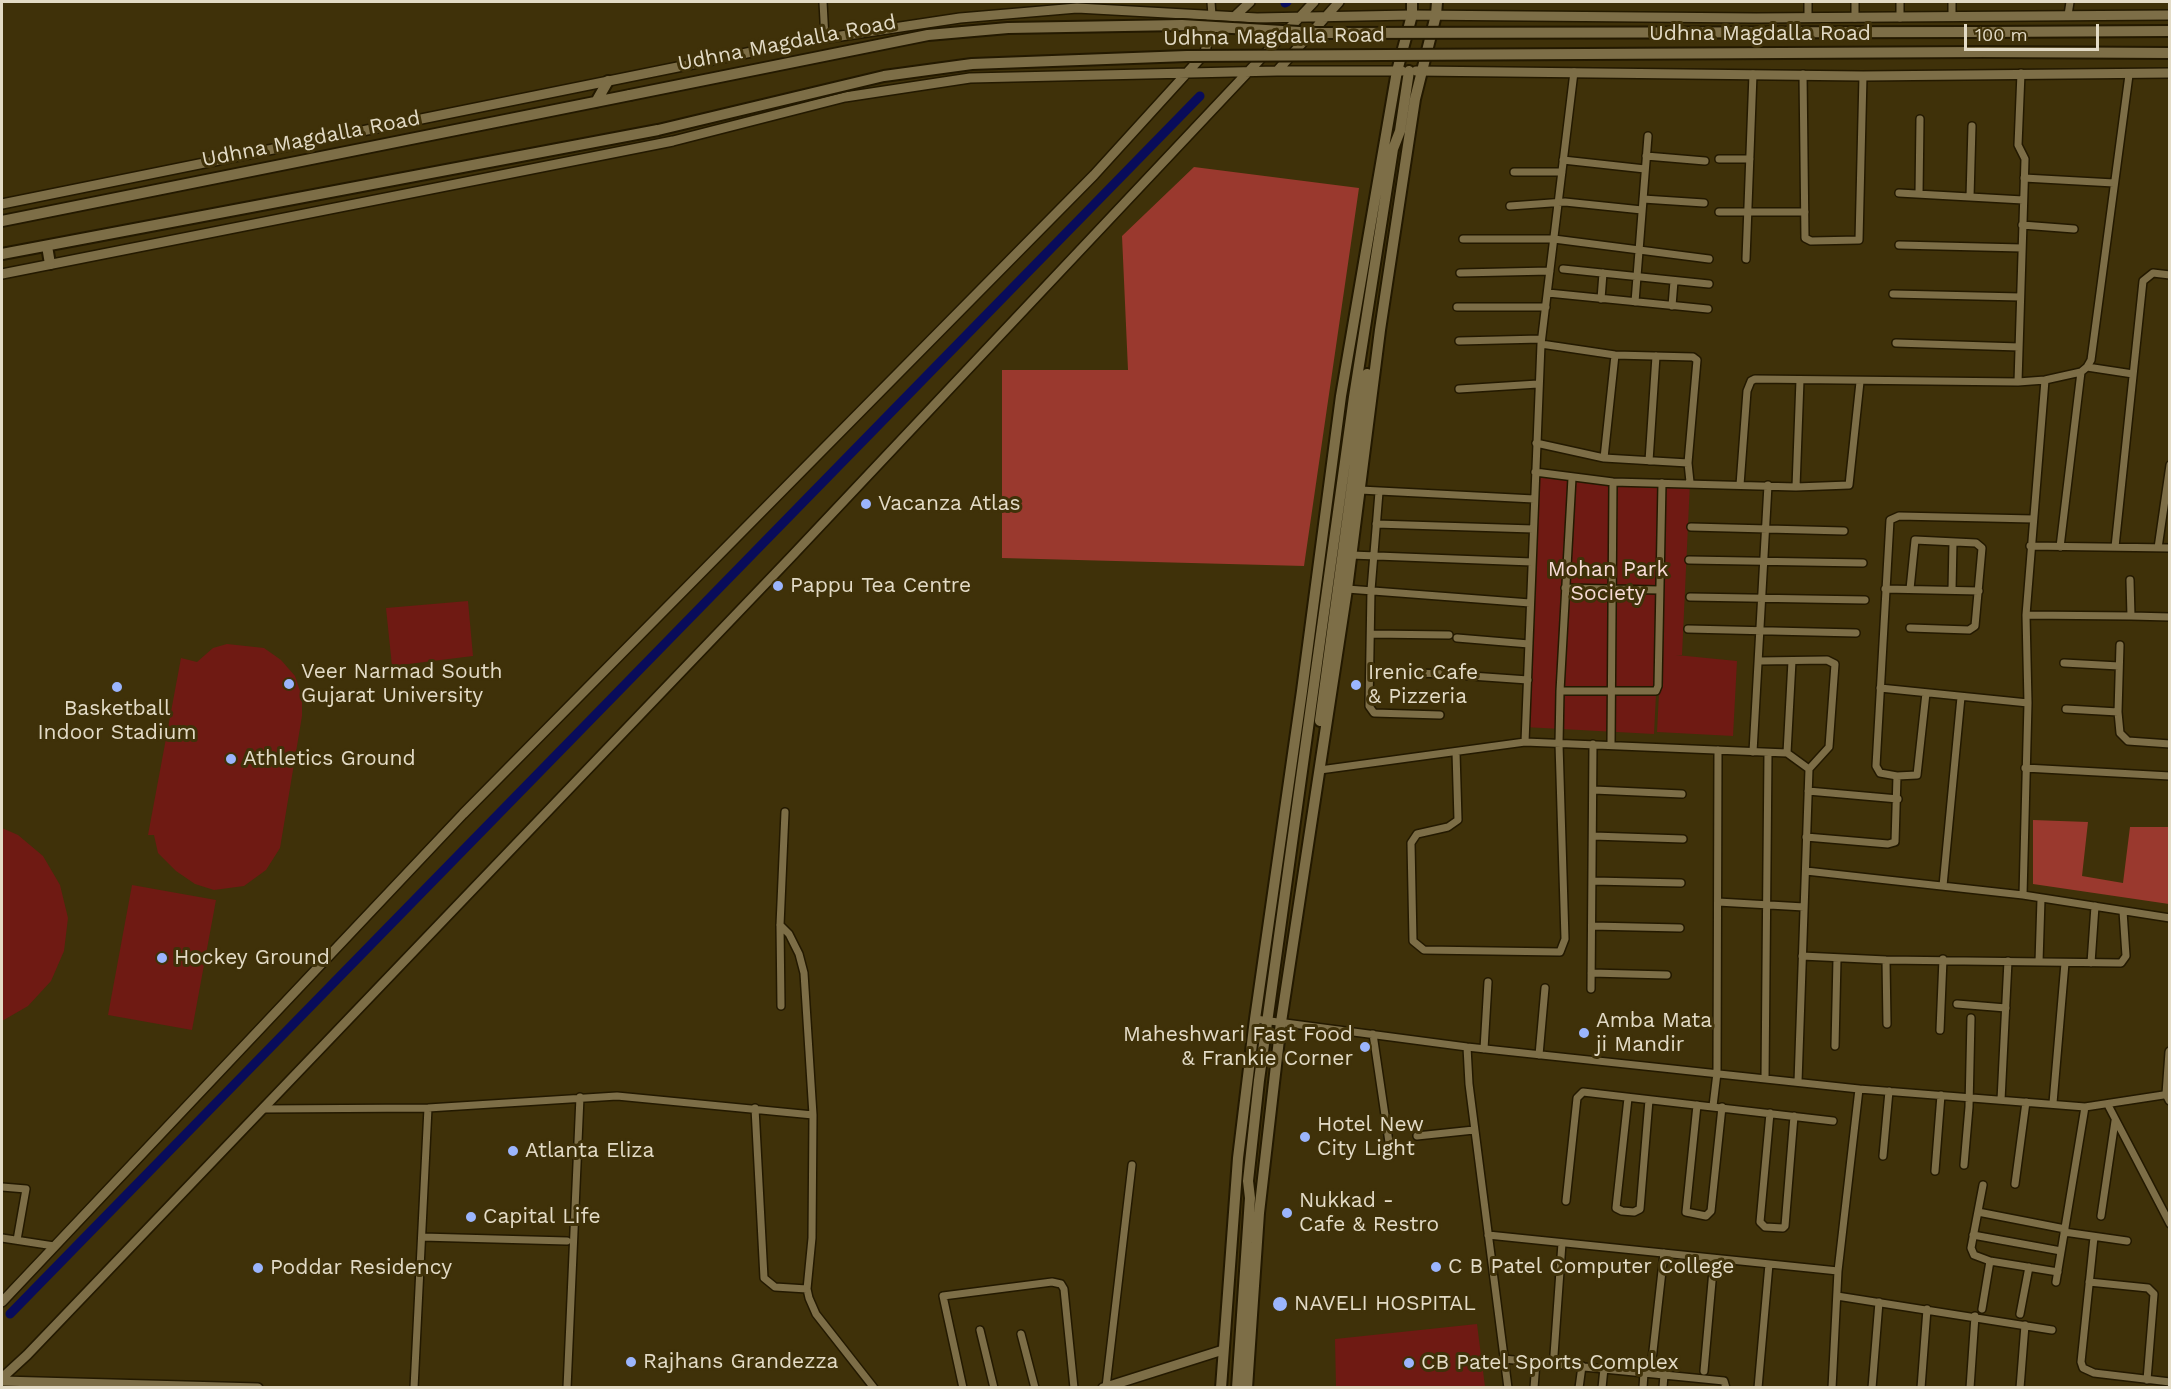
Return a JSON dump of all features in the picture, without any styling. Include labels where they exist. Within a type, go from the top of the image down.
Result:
[{"type":"main road","points":[[1221,1388],[1238,1158],[1255,1019],[1303,687],[1341,396],[1397,71],[1412,15],[1412,2]]},
{"type":"main road","points":[[1237,1388],[1250,1198],[1256,1182],[1275,1021],[1374,306],[1403,150],[1400,131],[1415,71],[1436,15],[1437,2]]},
{"type":"main road","name":"Udhna Magdalla Road","points":[[2,221],[928,34],[1008,28],[1182,25],[1316,33],[2169,31]]},
{"type":"main road","name":"Udhna Magdalla Road","points":[[2,254],[658,130],[884,76],[972,64],[1187,56],[2169,53]]},
{"type":"main road","points":[[1247,1388],[1275,1021],[1320,770],[1347,589],[1415,71]]},
{"type":"main road","points":[[596,102],[608,81]]},
{"type":"main road","points":[[46,246],[50,264]]},
{"type":"street","points":[[823,2],[825,39]]},
{"type":"street","points":[[2,1302],[463,814],[1094,176],[1205,53],[1212,15],[1211,2]]},
{"type":"street","points":[[1209,38],[1250,2]]},
{"type":"street","points":[[2,1380],[790,557],[1314,2]]},
{"type":"street","points":[[1277,71],[1339,2]]},
{"type":"street","points":[[1808,2],[1808,18]]},
{"type":"street","points":[[1855,18],[1856,2]]},
{"type":"street","points":[[1900,2],[1900,18]]},
{"type":"street","points":[[1952,2],[1952,17]]},
{"type":"street","points":[[2068,15],[2070,2]]},
{"type":"street","points":[[2,204],[608,81],[825,39],[960,18],[1077,8],[1298,18],[1326,15],[1900,18],[2169,15]]},
{"type":"street","points":[[2,274],[673,141],[845,97],[970,78],[1248,71],[1863,76],[2169,73]]},
{"type":"street","points":[[1525,742],[1541,342],[1574,72]]},
{"type":"street","points":[[2018,382],[2025,159],[2018,144],[2021,73]]},
{"type":"street","points":[[1746,259],[1753,74]]},
{"type":"street","points":[[1803,74],[1807,240],[1859,240],[1863,76]]},
{"type":"street","points":[[2060,547],[2084,369],[2091,360],[2129,75]]},
{"type":"street","points":[[1919,194],[1920,120]]},
{"type":"street","points":[[1970,197],[1972,126]]},
{"type":"street","points":[[1635,302],[1648,136]]},
{"type":"street","points":[[1646,156],[1705,161]]},
{"type":"street","points":[[1719,159],[1750,159]]},
{"type":"street","points":[[1563,160],[1646,169]]},
{"type":"street","points":[[1514,172],[1562,172]]},
{"type":"street","points":[[2024,178],[2114,183]]},
{"type":"street","points":[[1899,193],[2023,200]]},
{"type":"street","points":[[1643,199],[1704,203]]},
{"type":"street","points":[[1510,206],[1565,202],[1642,210]]},
{"type":"street","points":[[1719,212],[1805,212]]},
{"type":"street","points":[[2022,225],[2074,229]]},
{"type":"street","points":[[1463,239],[1554,239],[1709,259]]},
{"type":"street","points":[[1899,244],[2022,248]]},
{"type":"street","points":[[1563,269],[1709,284]]},
{"type":"street","points":[[1460,273],[1550,271]]},
{"type":"street","points":[[1601,299],[1603,273]]},
{"type":"street","points":[[2115,547],[2143,281],[2153,273],[2169,275]]},
{"type":"street","points":[[1672,306],[1674,281]]},
{"type":"street","points":[[1548,293],[1708,309]]},
{"type":"street","points":[[1893,294],[2020,297]]},
{"type":"street","points":[[1457,307],[1546,307]]},
{"type":"street","points":[[1460,341],[1541,342],[1615,355],[1693,357],[1698,362],[1688,462],[1690,482]]},
{"type":"street","points":[[1896,344],[2019,347]]},
{"type":"street","points":[[1604,458],[1615,355]]},
{"type":"street","points":[[1649,461],[1656,356]]},
{"type":"street","points":[[1740,485],[1748,385],[1755,379],[1860,382],[2018,382],[2044,380],[2084,369],[2133,374]]},
{"type":"street","points":[[1796,487],[1800,380]]},
{"type":"street","points":[[2023,895],[2028,703],[2026,615],[2044,380]]},
{"type":"street","points":[[1535,472],[1613,482],[1690,482],[1796,487],[1849,485],[1860,382]]},
{"type":"street","points":[[1459,388],[1538,384]]},
{"type":"street","points":[[1536,443],[1604,458],[1688,462]]},
{"type":"street","points":[[2158,548],[2169,465]]},
{"type":"street","points":[[1456,752],[1458,820],[1448,827],[1417,834],[1411,843],[1413,942],[1424,950],[1555,953],[1563,949],[1565,939],[1559,744],[1560,691],[1572,478]]},
{"type":"street","points":[[1611,745],[1613,482]]},
{"type":"street","points":[[1560,691],[1656,691],[1658,686],[1662,483]]},
{"type":"street","points":[[1753,752],[1768,485]]},
{"type":"street","points":[[1360,490],[1534,500]]},
{"type":"street","points":[[1379,492],[1371,590],[1369,706],[1374,713],[1440,715]]},
{"type":"street","points":[[1926,693],[1919,771],[1915,776],[1880,773],[1876,766],[1888,526],[1894,517],[2033,519]]},
{"type":"street","points":[[1376,524],[1533,529]]},
{"type":"street","points":[[1691,527],[1844,531]]},
{"type":"street","points":[[1910,589],[1915,540],[1976,543],[1982,548],[1977,619],[1972,628],[1910,628]]},
{"type":"street","points":[[1952,590],[1953,542]]},
{"type":"street","points":[[2030,546],[2169,548]]},
{"type":"street","points":[[1351,555],[1532,562]]},
{"type":"street","points":[[1689,560],[1863,563]]},
{"type":"street","points":[[2130,580],[2131,616]]},
{"type":"street","points":[[1564,588],[1611,587],[1659,590]]},
{"type":"street","points":[[1347,589],[1530,603]]},
{"type":"street","points":[[1885,589],[1979,591]]},
{"type":"street","points":[[1690,597],[1865,600]]},
{"type":"street","points":[[2026,615],[2169,617]]},
{"type":"street","points":[[1688,629],[1856,633]]},
{"type":"street","points":[[1371,634],[1449,635]]},
{"type":"street","points":[[1457,638],[1529,644]]},
{"type":"street","points":[[2120,645],[2118,728],[2124,739],[2169,744]]},
{"type":"street","points":[[1759,661],[1827,660],[1835,664],[1836,669],[1829,747],[1809,769],[1798,1083]]},
{"type":"street","points":[[1787,753],[1792,661]]},
{"type":"street","points":[[2064,663],[2119,666]]},
{"type":"street","points":[[1370,672],[1455,674],[1528,680]]},
{"type":"street","points":[[1880,688],[2028,703]]},
{"type":"street","points":[[1943,886],[1961,696]]},
{"type":"street","points":[[2066,710],[2118,712]]},
{"type":"street","points":[[1320,770],[1525,742],[1787,753],[1809,769]]},
{"type":"street","points":[[1591,988],[1593,744]]},
{"type":"street","points":[[1713,1106],[1717,1072],[1718,750]]},
{"type":"street","points":[[1765,1079],[1768,753]]},
{"type":"street","points":[[2025,768],[2169,776]]},
{"type":"street","points":[[1806,837],[1892,843],[1896,839],[1898,776]]},
{"type":"street","points":[[1594,790],[1682,794]]},
{"type":"street","points":[[1808,791],[1898,799]]},
{"type":"street","points":[[781,1005],[780,925],[785,812]]},
{"type":"street","points":[[1593,836],[1683,839]]},
{"type":"street","points":[[1806,871],[2023,895],[2169,918]]},
{"type":"street","points":[[1593,881],[1681,883]]},
{"type":"street","points":[[2039,962],[2041,899]]},
{"type":"street","points":[[1718,902],[1804,907]]},
{"type":"street","points":[[2091,963],[2095,906]]},
{"type":"street","points":[[1802,956],[1886,960],[1943,959],[2117,964],[2124,961],[2123,911]]},
{"type":"street","points":[[780,925],[791,938],[803,966],[813,1115],[812,1238],[807,1289],[816,1314],[874,1388]]},
{"type":"street","points":[[1592,926],[1680,928]]},
{"type":"street","points":[[1835,1046],[1837,958]]},
{"type":"street","points":[[1940,1030],[1943,959]]},
{"type":"street","points":[[1886,960],[1887,1024]]},
{"type":"street","points":[[2001,1100],[2008,961]]},
{"type":"street","points":[[2053,1103],[2065,963]]},
{"type":"street","points":[[1591,973],[1667,975]]},
{"type":"street","points":[[1484,1049],[1488,982]]},
{"type":"street","points":[[1539,1054],[1545,988]]},
{"type":"street","points":[[1957,1004],[2006,1008]]},
{"type":"street","points":[[1964,1165],[1969,1098],[1971,1018]]},
{"type":"street","points":[[1255,1019],[1467,1047],[1717,1072],[1798,1083],[2085,1107],[2169,1096],[2169,1052]]},
{"type":"street","points":[[1373,1034],[1390,1149]]},
{"type":"street","points":[[1467,1047],[1474,1130],[1508,1388]]},
{"type":"street","points":[[1832,1388],[1838,1271],[1859,1089]]},
{"type":"street","points":[[1883,1156],[1889,1091]]},
{"type":"street","points":[[1566,1201],[1579,1094],[1713,1106],[1833,1121]]},
{"type":"street","points":[[1935,1171],[1941,1095]]},
{"type":"street","points":[[262,1109],[428,1108],[617,1096],[813,1115]]},
{"type":"street","points":[[567,1388],[580,1097]]},
{"type":"street","points":[[1628,1098],[1616,1208],[1622,1211],[1634,1212],[1640,1209],[1649,1100]]},
{"type":"street","points":[[2015,1184],[2026,1101]]},
{"type":"street","points":[[1697,1105],[1686,1212],[1706,1216],[1712,1211],[1722,1107]]},
{"type":"street","points":[[2108,1105],[2169,1224]]},
{"type":"street","points":[[2056,1282],[2085,1107]]},
{"type":"street","points":[[414,1388],[428,1108]]},
{"type":"street","points":[[755,1108],[764,1278],[775,1287],[807,1289]]},
{"type":"street","points":[[1770,1113],[1760,1222],[1765,1227],[1783,1228],[1785,1226],[1794,1116]]},
{"type":"street","points":[[2101,1216],[2116,1119]]},
{"type":"street","points":[[1417,1136],[1474,1130]]},
{"type":"street","points":[[1132,1165],[1105,1387],[1223,1350]]},
{"type":"street","points":[[1983,1185],[1973,1235],[1972,1253],[1978,1258],[1990,1261],[2058,1272]]},
{"type":"street","points":[[2,1186],[26,1190],[17,1240]]},
{"type":"street","points":[[1978,1212],[2094,1237],[2127,1241]]},
{"type":"street","points":[[1488,1235],[1838,1271]]},
{"type":"street","points":[[1973,1235],[2061,1251]]},
{"type":"street","points":[[422,1237],[567,1241]]},
{"type":"street","points":[[2094,1237],[2081,1362],[2083,1368],[2094,1373],[2169,1382]]},
{"type":"street","points":[[2,1238],[54,1246]]},
{"type":"street","points":[[1554,1355],[1562,1243]]},
{"type":"street","points":[[1652,1360],[1664,1253]]},
{"type":"street","points":[[1704,1371],[1714,1258]]},
{"type":"street","points":[[1982,1309],[1990,1261]]},
{"type":"street","points":[[1758,1388],[1769,1264]]},
{"type":"street","points":[[2020,1314],[2029,1267]]},
{"type":"street","points":[[963,1388],[943,1296],[1052,1282],[1061,1284],[1064,1290],[1074,1388]]},
{"type":"street","points":[[2089,1282],[2148,1288],[2154,1294],[2146,1380]]},
{"type":"street","points":[[1837,1296],[1975,1316],[2052,1330]]},
{"type":"street","points":[[1872,1388],[1879,1302]]},
{"type":"street","points":[[1921,1388],[1927,1309]]},
{"type":"street","points":[[1970,1388],[1975,1316]]},
{"type":"street","points":[[2020,1388],[2025,1325]]},
{"type":"street","points":[[980,1330],[994,1388]]},
{"type":"street","points":[[1021,1334],[1035,1388]]},
{"type":"street","points":[[1504,1359],[1664,1374],[1718,1384],[1724,1381],[1726,1388]]},
{"type":"street","points":[[1534,1388],[1536,1362]]},
{"type":"street","points":[[1579,1388],[1582,1366]]},
{"type":"street","points":[[1602,1388],[1604,1368]]},
{"type":"street","points":[[1643,1388],[1644,1372]]},
{"type":"street","points":[[1663,1388],[1664,1374]]},
{"type":"street","points":[[2,1380],[258,1388]]},
{"type":"green space","name":"Mohan Park Society","points":[[1536,474],[1690,482],[1682,655],[1676,655],[1737,661],[1733,736],[1657,732],[1661,654],[1658,654],[1654,734],[1524,727]]},
{"type":"green space","points":[[468,601],[473,656],[392,666],[386,608]]},
{"type":"green space","points":[[227,644],[264,648],[281,660],[295,676],[302,697],[302,716],[280,848],[266,870],[244,886],[214,890],[195,884],[176,871],[158,853],[154,835],[148,835],[181,658],[197,662],[213,648]]},
{"type":"green space","points":[[2,828],[18,835],[43,856],[60,885],[68,918],[64,951],[51,981],[28,1006],[2,1021]]},
{"type":"green space","points":[[132,885],[216,900],[192,1030],[108,1015]]},
{"type":"green space","name":"CB Patel Sports Complex","points":[[1477,1324],[1485,1387],[1336,1387],[1335,1339]]},
{"type":"shaded area","points":[[1194,167],[1359,188],[1304,566],[1002,558],[1002,370],[1128,370],[1122,236]]},
{"type":"shaded area","points":[[2033,820],[2088,822],[2082,876],[2123,883],[2130,827],[2169,827],[2169,904],[2033,884]]},
{"type":"waterway","points":[[10,1314],[1200,96]]},
{"type":"place","name":"Vacanza Atlas","points":[[866,504]]},
{"type":"place","name":"Pappu Tea Centre","points":[[778,586]]},
{"type":"place","name":"Veer Narmad South Gujarat University","points":[[289,684]]},
{"type":"place","name":"Irenic Cafe & Pizzeria","points":[[1356,685]]},
{"type":"place","name":"Basketball Indoor Stadium","points":[[117,687]]},
{"type":"place","name":"Athletics Ground","points":[[231,759]]},
{"type":"place","name":"Hockey Ground","points":[[162,958]]},
{"type":"place","name":"Amba Mata ji Mandir","points":[[1584,1033]]},
{"type":"place","name":"Maheshwari Fast Food & Frankie Corner","points":[[1365,1047]]},
{"type":"place","name":"Hotel New City Light","points":[[1305,1137]]},
{"type":"place","name":"Atlanta Eliza","points":[[513,1151]]},
{"type":"place","name":"Nukkad - Cafe & Restro","points":[[1287,1213]]},
{"type":"place","name":"Capital Life","points":[[471,1217]]},
{"type":"place","name":"C B Patel Computer College","points":[[1436,1267]]},
{"type":"place","name":"Poddar Residency","points":[[258,1268]]},
{"type":"place","name":"NAVELI HOSPITAL","points":[[1280,1304]]},
{"type":"place","name":"Rajhans Grandezza","points":[[631,1362]]},
{"type":"place","name":"CB Patel Sports Complex","points":[[1409,1363]]}]
